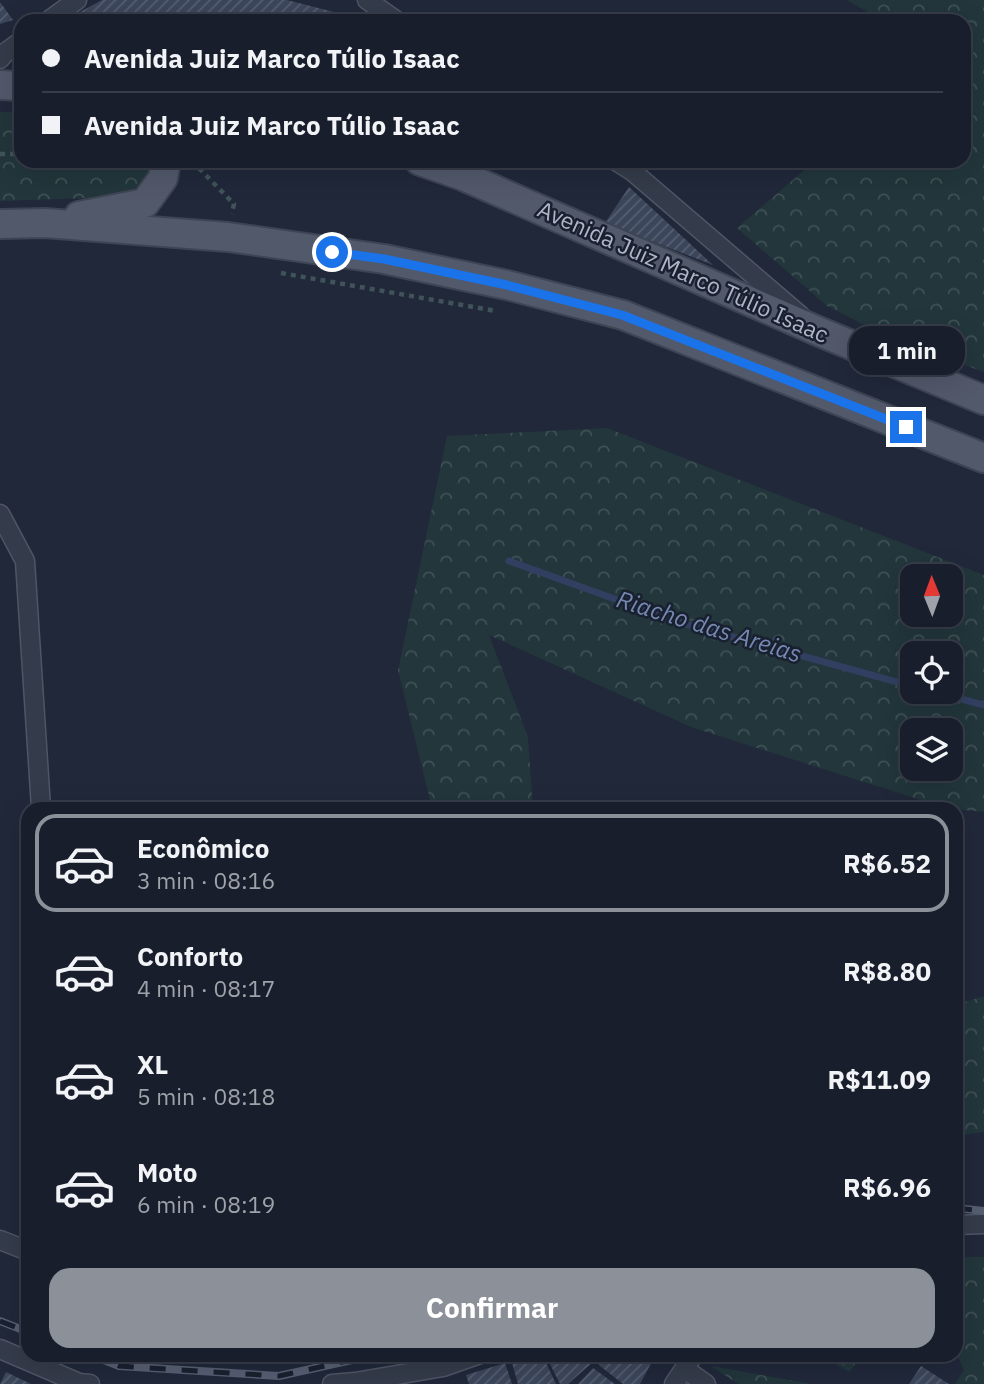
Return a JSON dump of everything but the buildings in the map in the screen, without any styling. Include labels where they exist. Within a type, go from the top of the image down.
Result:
[{"type":"main road","points":[[46,222],[145,203],[163,178],[165,168]]},
{"type":"main road","name":"Avenida Juiz Marco Túlio Isaac","points":[[440,168],[984,400]]},
{"type":"main road","points":[[0,224],[46,222],[228,237],[384,259],[507,285],[622,315],[984,458]]},
{"type":"street","points":[[58,14],[77,0]]},
{"type":"street","points":[[367,0],[387,14]]},
{"type":"street","points":[[0,59],[14,46]]},
{"type":"street","points":[[627,168],[820,332]]},
{"type":"street","points":[[0,514],[25,561],[41,802]]},
{"type":"street","points":[[963,1225],[984,1224]]},
{"type":"street","points":[[0,1240],[21,1248]]},
{"type":"street","points":[[0,1349],[21,1358]]},
{"type":"street","points":[[30,1362],[82,1384]]},
{"type":"street","points":[[332,1384],[354,1383],[457,1362]]},
{"type":"street","points":[[684,1369],[706,1384]]},
{"type":"path","points":[[199,168],[234,204],[228,237]]},
{"type":"path","points":[[269,270],[502,312]]},
{"type":"green space","points":[[846,0],[984,0],[984,372],[890,338],[827,306],[737,228],[807,168],[971,168],[971,14],[872,14]]},
{"type":"green space","points":[[0,112],[14,112],[14,168],[153,168],[144,183],[124,197],[0,201]]},
{"type":"green space","points":[[607,428],[956,564],[900,564],[900,627],[963,627],[963,567],[984,575],[984,812],[963,810],[963,802],[927,802],[691,727],[489,635],[528,737],[533,802],[431,802],[398,670],[447,436]]},
{"type":"green space","points":[[984,996],[984,1132],[963,1135],[963,1003]]},
{"type":"green space","points":[[963,1257],[984,1257],[984,1384],[955,1384],[964,1370],[960,1362],[963,1362]]},
{"type":"green space","points":[[833,1362],[857,1362],[849,1372]]},
{"type":"green space","points":[[711,1366],[812,1384],[738,1384]]},
{"type":"waterway","name":"Riacho das Areias","points":[[509,561],[679,622],[900,683]]},
{"type":"waterway","name":"Riacho das Areias","points":[[963,699],[984,705]]},
{"type":"railway","points":[[963,1209],[984,1211]]},
{"type":"railway","points":[[0,1321],[21,1329]]},
{"type":"railway","points":[[109,1362],[119,1366],[279,1376],[343,1362]]},
{"type":"route","points":[[332,252],[384,259],[507,285],[622,315],[906,427]]}]
